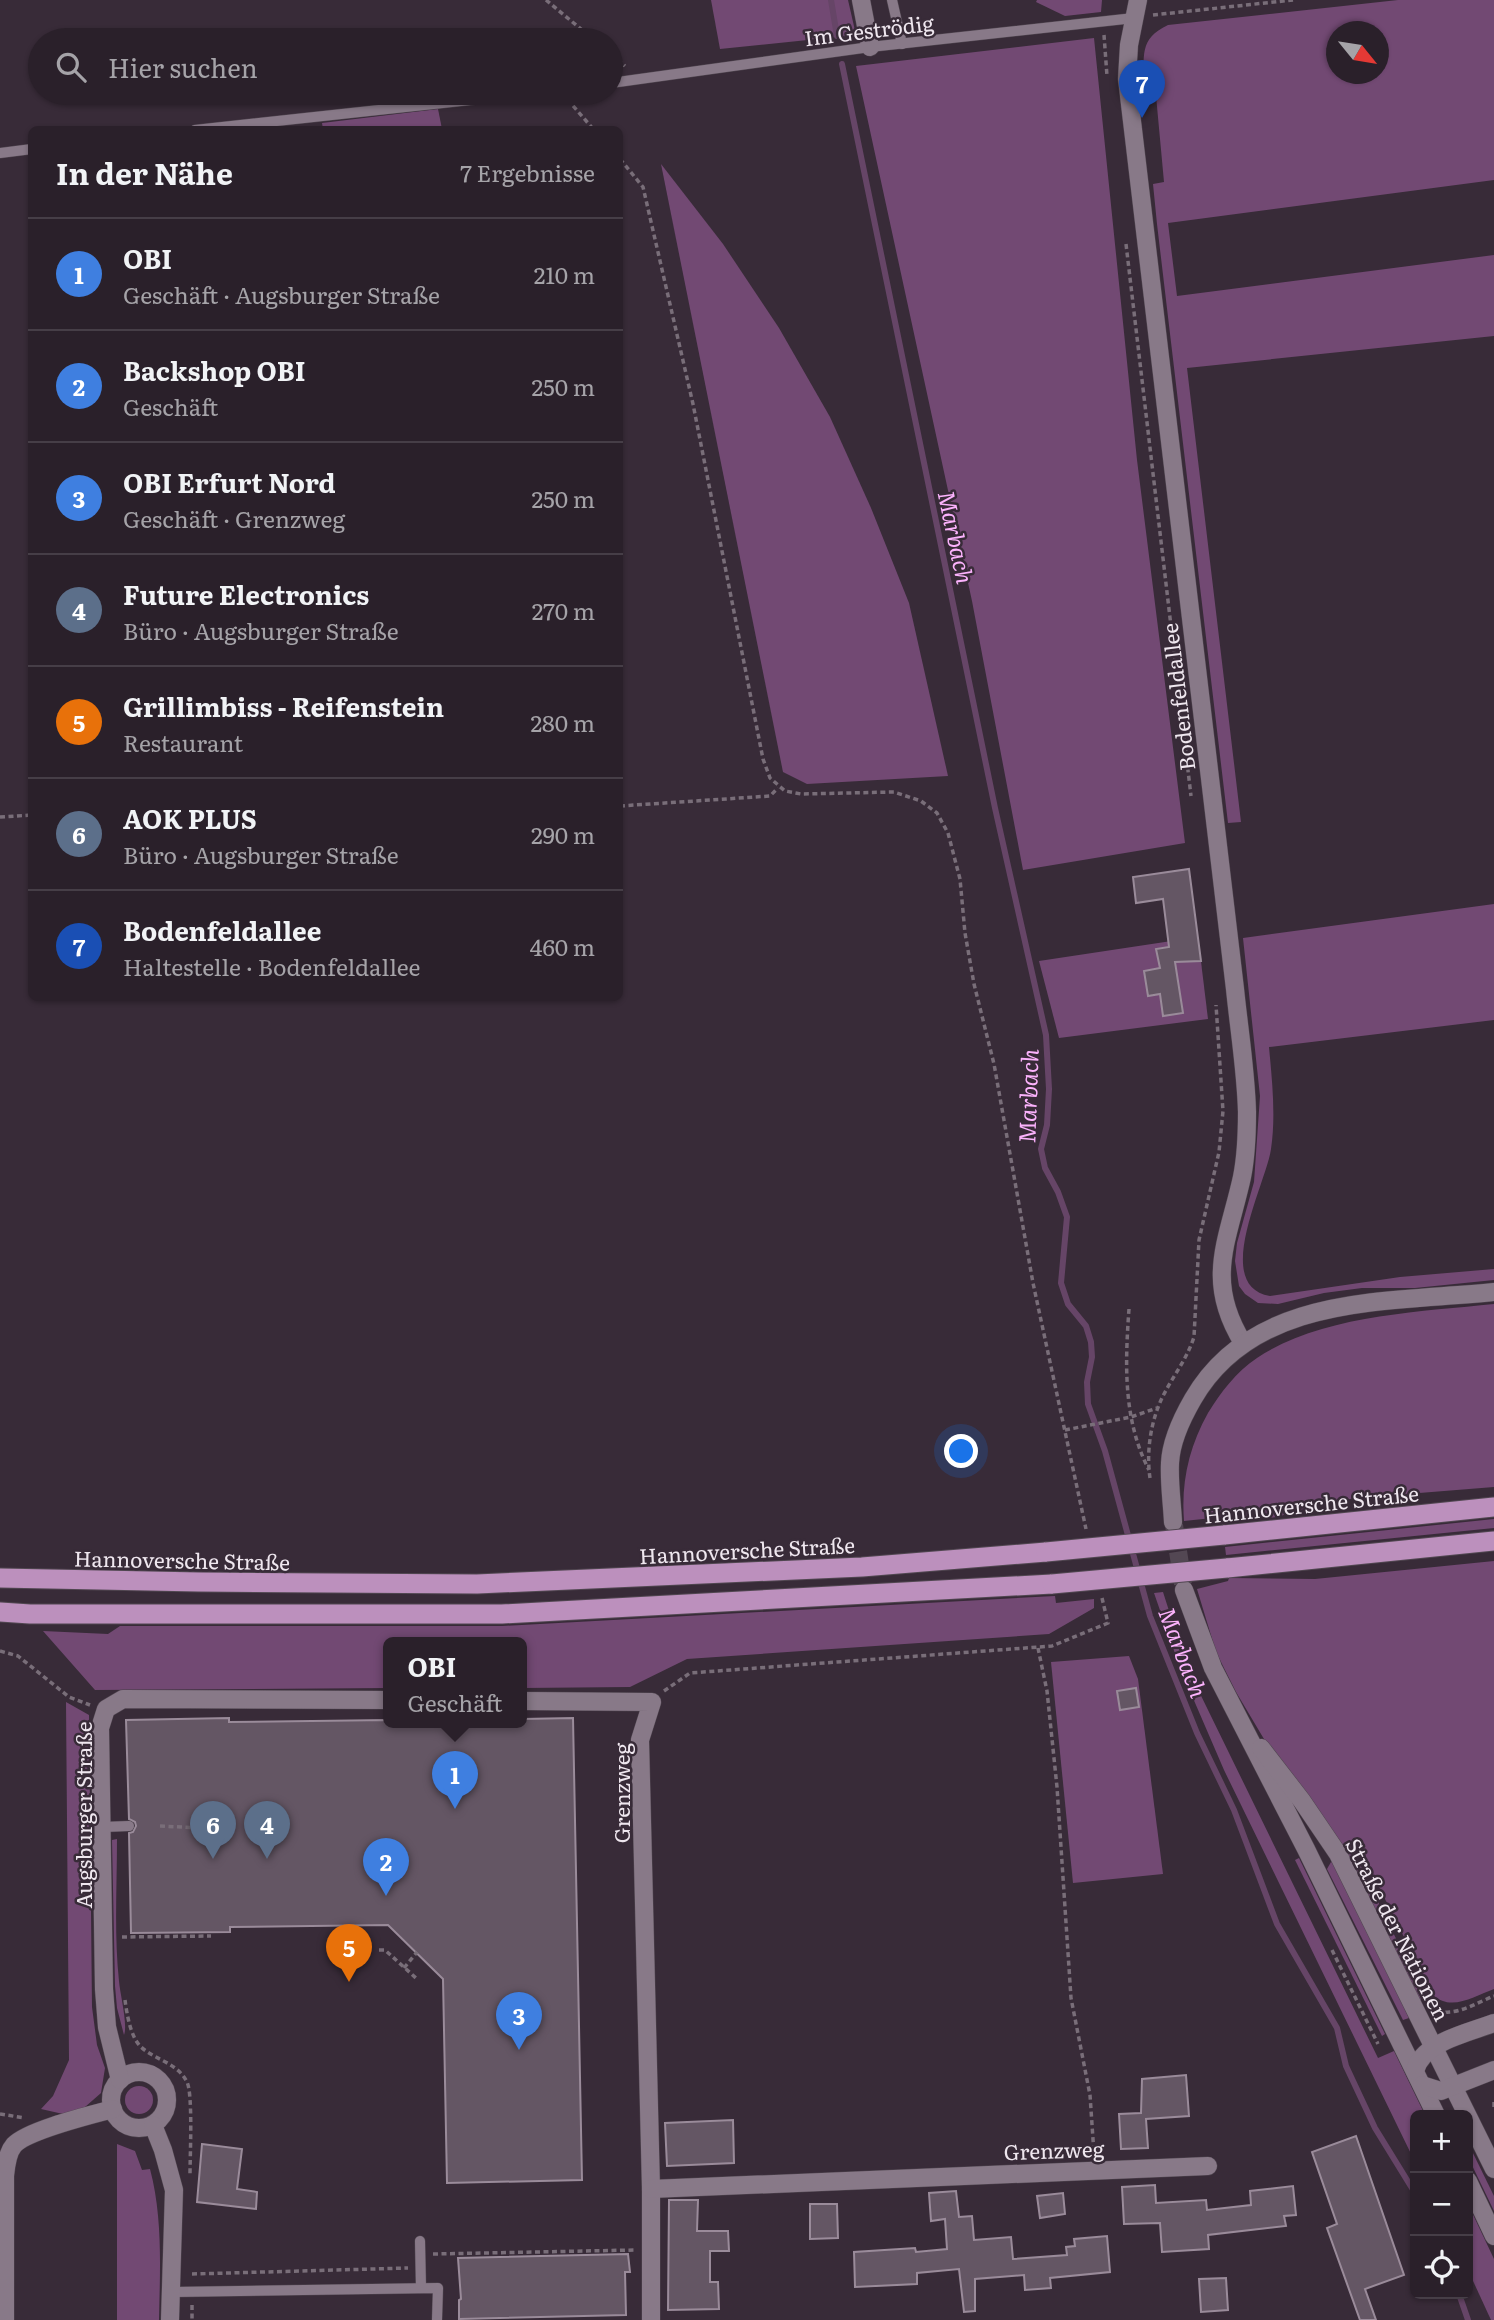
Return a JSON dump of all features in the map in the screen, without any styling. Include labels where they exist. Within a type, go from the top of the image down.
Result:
[{"type":"highway","name":"Hannoversche Straße","points":[[0,1578],[477,1584],[862,1567],[1046,1552],[1494,1507]]},
{"type":"highway","points":[[0,1612],[502,1614],[1052,1584],[1494,1541]]},
{"type":"street","points":[[861,0],[870,47]]},
{"type":"street","name":"Bodenfeldallee","points":[[1136,9],[1127,79],[1235,989],[1247,1113],[1242,1174],[1225,1239],[1222,1263],[1223,1298],[1243,1343]]},
{"type":"street","points":[[1173,1522],[1170,1461],[1175,1438],[1186,1410],[1201,1384],[1221,1361],[1243,1343],[1298,1316],[1319,1311],[1382,1302],[1494,1292]]},
{"type":"street","name":"Straße der Nationen","points":[[1184,1590],[1213,1668],[1434,2110]]},
{"type":"street","name":"Augsburger Straße","points":[[113,2109],[112,2093],[120,2080],[107,2027],[104,1989],[100,1728],[106,1709],[123,1699],[383,1700]]},
{"type":"street","points":[[527,1701],[652,1702]]},
{"type":"street","name":"Grenzweg","points":[[651,2320],[651,2189],[640,1740],[652,1702]]},
{"type":"street","name":"Straße der Nationen","points":[[1242,1724],[1302,1801],[1338,1854],[1494,2169]]},
{"type":"street","points":[[1494,2023],[1433,2046],[1417,2062],[1418,2078],[1441,2091],[1494,2070]]},
{"type":"street","points":[[5,2320],[2,2225],[7,2159],[13,2146],[20,2140],[51,2127],[113,2109],[122,2122],[129,2126],[145,2128],[153,2125],[167,2106],[167,2097],[160,2081],[153,2076],[136,2073],[120,2080]]},
{"type":"street","points":[[153,2125],[174,2190],[173,2292],[170,2320]]},
{"type":"street","name":"Grenzweg","points":[[651,2189],[1208,2166]]},
{"type":"street","points":[[1473,2192],[1494,2236]]},
{"type":"lane","points":[[892,0],[901,44]]},
{"type":"lane","name":"Im Geströdig","points":[[623,81],[870,47],[1104,21],[1136,9]]},
{"type":"lane","points":[[232,126],[425,105]]},
{"type":"lane","points":[[0,153],[28,150]]},
{"type":"lane","points":[[103,1827],[129,1826]]},
{"type":"lane","points":[[420,2241],[421,2288]]},
{"type":"lane","points":[[173,2292],[438,2288],[437,2320]]},
{"type":"path","points":[[546,0],[579,28]]},
{"type":"path","points":[[1136,9],[1293,0]]},
{"type":"path","points":[[1104,21],[1108,85]]},
{"type":"path","points":[[572,105],[591,126]]},
{"type":"path","points":[[623,163],[643,187],[693,404],[763,759],[770,778],[785,792],[801,794],[894,792],[920,801],[937,813],[948,833],[960,879],[965,933],[974,984],[994,1064],[1033,1283],[1068,1429],[1086,1530]]},
{"type":"path","points":[[1126,244],[1192,798]]},
{"type":"path","points":[[623,806],[747,799],[771,796],[778,787]]},
{"type":"path","points":[[0,817],[28,816]]},
{"type":"path","points":[[1151,1483],[1149,1446],[1157,1408],[1194,1337],[1199,1240],[1219,1152],[1223,1111],[1216,1005]]},
{"type":"path","points":[[1129,1309],[1125,1360],[1131,1417],[1139,1451],[1149,1470],[1170,1485]]},
{"type":"path","points":[[1068,1429],[1131,1417],[1157,1408]]},
{"type":"path","points":[[652,1702],[669,1685],[690,1673],[1052,1646],[1108,1623],[1102,1598]]},
{"type":"path","points":[[1038,1648],[1046,1691],[1057,1787],[1071,1998],[1090,2095],[1095,2170]]},
{"type":"path","points":[[0,1651],[18,1656],[69,1697],[106,1709]]},
{"type":"path","points":[[160,1826],[200,1828]]},
{"type":"path","points":[[121,1948],[122,1937],[211,1936]]},
{"type":"path","points":[[379,1950],[385,1951],[417,1979]]},
{"type":"path","points":[[404,1968],[417,1952]]},
{"type":"path","points":[[125,1995],[133,2035],[139,2045],[170,2062],[188,2082],[191,2107],[191,2178]]},
{"type":"path","points":[[1441,2012],[1451,2012],[1494,1996]]},
{"type":"path","points":[[1494,2102],[1494,2110]]},
{"type":"path","points":[[420,2255],[651,2250]]},
{"type":"path","points":[[192,2320],[192,2274],[421,2267]]},
{"type":"shaded area","points":[[711,0],[848,0],[856,35],[720,49]]},
{"type":"shaded area","points":[[1102,0],[1101,12],[1065,16],[1036,2]]},
{"type":"shaded area","points":[[1398,0],[1494,0],[1494,180],[1168,223],[1177,296],[1494,255],[1494,336],[1187,368],[1241,822],[1228,823],[1157,224],[1153,184],[1164,182],[1155,85],[1143,85],[1145,49],[1147,42],[1158,30],[1168,25]]},
{"type":"shaded area","points":[[1094,38],[1137,460],[1185,843],[1023,870],[972,601],[856,66]]},
{"type":"shaded area","points":[[438,109],[441,126],[322,126],[322,123]]},
{"type":"shaded area","points":[[661,164],[723,244],[779,328],[830,417],[871,508],[909,603],[948,776],[807,784],[783,772]]},
{"type":"shaded area","points":[[1494,904],[1494,1020],[1269,1047],[1273,1111],[1271,1149],[1246,1232],[1243,1254],[1245,1274],[1253,1288],[1270,1296],[1400,1277],[1494,1269],[1494,1280],[1415,1288],[1362,1288],[1324,1293],[1278,1304],[1258,1303],[1239,1286],[1235,1261],[1237,1243],[1254,1182],[1260,1096],[1243,938]]},
{"type":"shaded area","points":[[1198,937],[1208,1019],[1059,1038],[1039,961]]},
{"type":"shaded area","points":[[1494,1304],[1494,1487],[1357,1498],[1323,1503],[1277,1517],[1222,1522],[1222,1517],[1184,1521],[1185,1479],[1201,1426],[1230,1383],[1257,1358],[1282,1344],[1340,1324],[1403,1313]]},
{"type":"shaded area","points":[[1494,1519],[1494,1528],[1226,1555],[1225,1547]]},
{"type":"shaded area","points":[[1494,1561],[1494,1989],[1455,2002],[1440,2000],[1433,1995],[1360,1849],[1354,1852],[1420,1988],[1421,2003],[1236,1692],[1216,1652],[1197,1589],[1228,1581],[1229,1578],[1315,1579]]},
{"type":"shaded area","points":[[1163,1592],[1187,1667],[1378,2058],[1394,2051],[1423,2110],[1410,2110],[1410,2152],[1224,1770],[1180,1668],[1154,1593]]},
{"type":"shaded area","points":[[1055,1596],[1056,1603],[1094,1599],[1094,1608],[1049,1634],[687,1659],[630,1687],[527,1688],[527,1637],[383,1637],[383,1688],[95,1690],[43,1631],[108,1634],[120,1626],[502,1626]]},
{"type":"shaded area","points":[[1129,1656],[1138,1679],[1163,1874],[1073,1883],[1051,1662]]},
{"type":"shaded area","points":[[66,1702],[89,1715],[92,2007],[97,2045],[105,2068],[101,2093],[85,2107],[63,2114],[41,2109],[53,2096],[69,2060]]},
{"type":"shaded area","points":[[117,1839],[117,1946],[124,2035],[115,1986],[112,1840]]},
{"type":"shaded area","points":[[1299,1858],[1385,2034],[1382,2036],[1295,1860]]},
{"type":"shaded area","points":[[1331,1862],[1336,1864],[1409,2018],[1403,2020],[1327,1869]]},
{"type":"shaded area","points":[[139,2086],[149,2090],[153,2100],[149,2110],[139,2114],[129,2110],[125,2100],[129,2090]]},
{"type":"shaded area","points":[[117,2144],[135,2151],[142,2170],[150,2169],[159,2225],[159,2320],[117,2320]]},
{"type":"shaded area","points":[[1473,2153],[1494,2196],[1494,2211],[1473,2167]]},
{"type":"shaded area","points":[[1473,2215],[1494,2259],[1494,2320],[1491,2320],[1473,2281]]},
{"type":"building","points":[[1189,869],[1201,961],[1175,962],[1183,1013],[1163,1016],[1160,994],[1148,996],[1144,971],[1160,968],[1156,949],[1169,947],[1163,899],[1136,903],[1133,877]]},
{"type":"building","points":[[1136,1688],[1139,1707],[1120,1710],[1117,1691]]},
{"type":"building","points":[[573,1718],[582,2180],[447,2183],[443,1979],[388,1925],[230,1927],[230,1932],[131,1933],[129,1833],[133,1832],[136,1826],[135,1822],[129,1819],[126,1720],[383,1720],[383,1728],[527,1728],[527,1719]]},
{"type":"building","points":[[1186,2075],[1189,2116],[1146,2119],[1148,2148],[1121,2149],[1119,2114],[1141,2113],[1142,2079]]},
{"type":"building","points":[[733,2120],[734,2163],[667,2166],[665,2123]]},
{"type":"building","points":[[1356,2136],[1404,2275],[1365,2289],[1376,2320],[1360,2320],[1327,2228],[1337,2224],[1312,2152]]},
{"type":"building","points":[[202,2144],[242,2149],[237,2189],[257,2192],[256,2209],[197,2202]]},
{"type":"building","points":[[1155,2185],[1156,2203],[1206,2200],[1207,2210],[1251,2205],[1250,2191],[1293,2186],[1296,2215],[1284,2216],[1286,2226],[1208,2235],[1209,2249],[1162,2252],[1160,2223],[1124,2224],[1122,2187]]},
{"type":"building","points":[[956,2191],[959,2217],[972,2216],[974,2240],[1011,2237],[1013,2259],[1067,2255],[1066,2247],[1075,2246],[1074,2239],[1107,2236],[1110,2272],[1050,2278],[1051,2288],[1025,2290],[1024,2275],[975,2279],[975,2311],[964,2312],[959,2269],[917,2273],[917,2284],[855,2287],[854,2252],[947,2249],[945,2219],[931,2221],[929,2193]]},
{"type":"building","points":[[1063,2193],[1065,2214],[1040,2218],[1037,2196]]},
{"type":"building","points":[[669,2200],[698,2200],[697,2231],[728,2231],[729,2251],[710,2251],[710,2282],[718,2282],[719,2309],[668,2310]]},
{"type":"building","points":[[810,2204],[837,2204],[838,2238],[810,2239]]},
{"type":"building","points":[[628,2254],[630,2272],[625,2272],[626,2315],[459,2319],[461,2299],[458,2258]]},
{"type":"building","points":[[1226,2278],[1228,2310],[1201,2312],[1199,2279]]},
{"type":"waterway","name":"Marbach","points":[[831,0],[837,36]]},
{"type":"waterway","name":"Marbach","points":[[842,64],[995,808],[1046,1035],[1049,1089],[1047,1125],[1041,1149],[1045,1168],[1067,1217],[1061,1283],[1068,1304],[1086,1326],[1091,1342],[1088,1404],[1105,1451],[1150,1616],[1197,1733],[1234,1810],[1277,1924],[1337,2028],[1346,2066],[1375,2128],[1410,2185]]},
{"type":"waterway","name":"Marbach","points":[[1461,2299],[1468,2320]]},
{"type":"tunnel","points":[[1174,1525],[1183,1584]]},
{"type":"place","name":"Bodenfeldallee","points":[[1142,118]]},
{"type":"place","name":"OBI","points":[[455,1809]]},
{"type":"place","name":"AOK PLUS","points":[[213,1859]]},
{"type":"place","name":"Future Electronics","points":[[267,1859]]},
{"type":"place","name":"Backshop OBI","points":[[386,1896]]},
{"type":"place","name":"Grillimbiss - Reifenstein","points":[[349,1982]]},
{"type":"place","name":"OBI Erfurt Nord","points":[[519,2050]]}]
